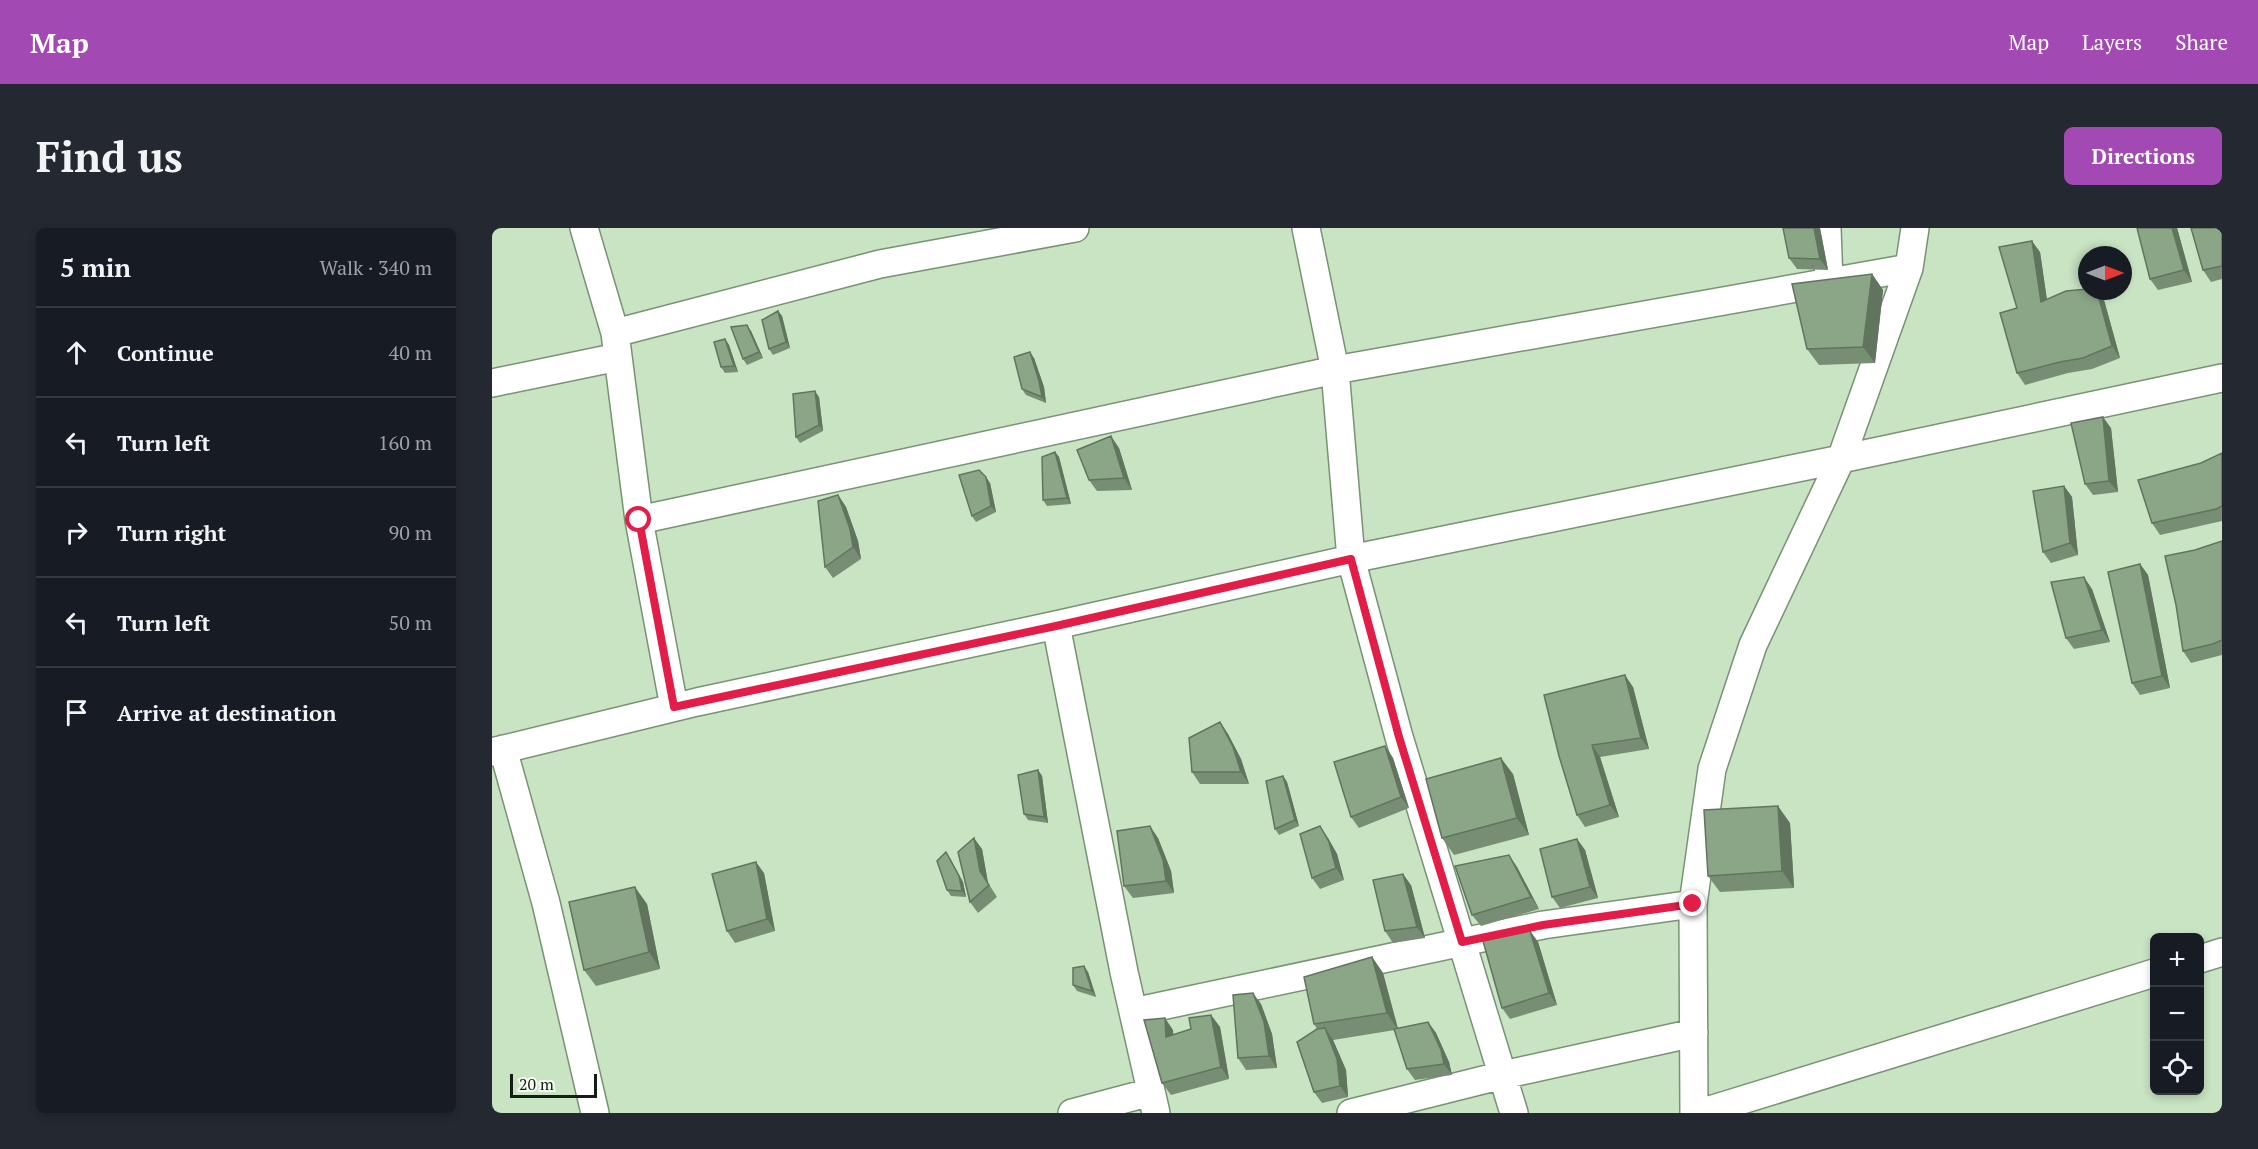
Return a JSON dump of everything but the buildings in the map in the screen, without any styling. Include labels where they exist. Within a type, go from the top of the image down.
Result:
[{"type":"street","points":[[584,228],[616,345],[639,520],[674,707]]},
{"type":"street","points":[[492,384],[880,264],[1075,228]]},
{"type":"street","points":[[1306,228],[1335,370],[1351,559],[1399,737],[1514,1113]]},
{"type":"street","points":[[1827,228],[1829,282]]},
{"type":"street","points":[[1694,1113],[1693,904],[1712,769],[1753,645],[1841,459],[1909,268],[1915,228]]},
{"type":"street","points":[[639,520],[1335,370],[1909,268]]},
{"type":"street","points":[[596,1113],[546,903],[498,751],[674,707],[1056,626],[1351,559],[2222,378]]},
{"type":"street","points":[[1056,626],[1133,1012],[1154,1103],[1072,1113]]},
{"type":"street","points":[[1133,1012],[1543,925],[1693,904]]},
{"type":"street","points":[[2204,957],[2222,952]]},
{"type":"street","points":[[1701,1113],[2150,974]]},
{"type":"street","points":[[1352,1113],[1503,1075],[1694,1033]]},
{"type":"route","points":[[639,520],[674,707],[1056,626],[1351,559],[1399,737],[1462,942],[1543,925],[1693,904]]}]
